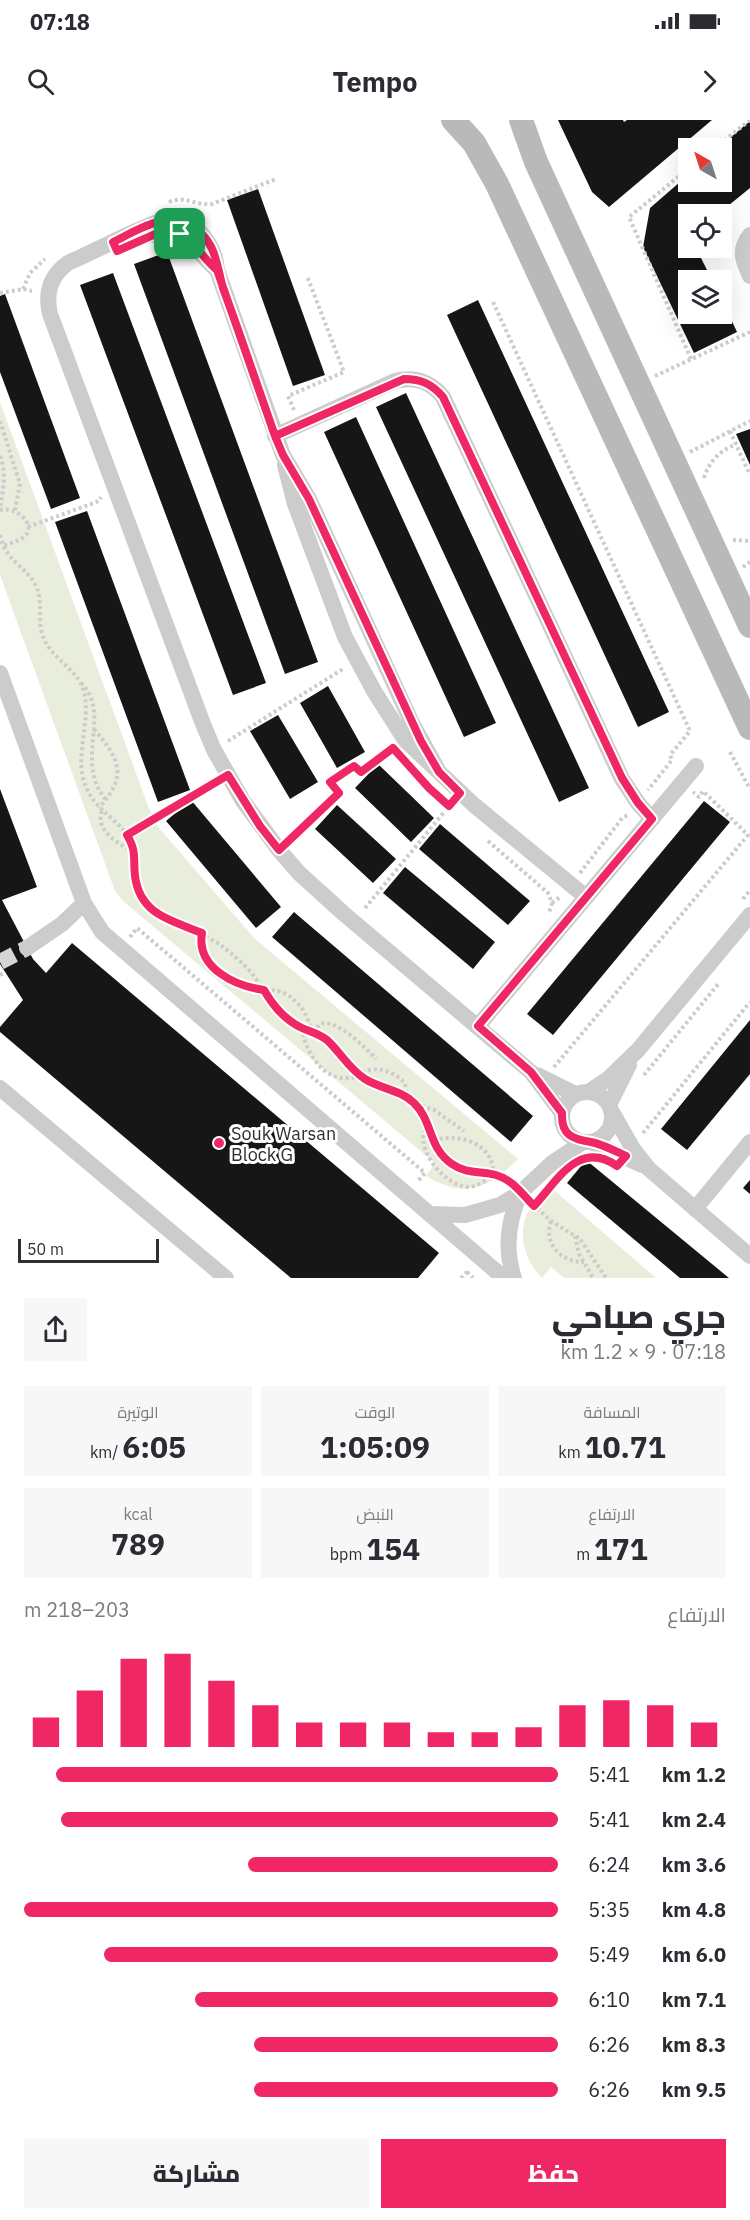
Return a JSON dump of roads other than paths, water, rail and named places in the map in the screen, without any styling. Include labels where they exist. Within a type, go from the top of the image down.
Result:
[{"type":"street","points":[[453,120],[474,143],[497,184],[750,728]]},
{"type":"street","points":[[521,120],[536,162],[750,626]]},
{"type":"street","points":[[439,772],[412,723],[309,499],[283,455],[217,270],[187,237],[170,231],[160,232],[68,263],[60,269],[50,285],[48,305],[203,724],[214,750],[260,826],[279,850],[335,907],[538,1075],[583,1093],[598,1094],[611,1109],[625,1137],[649,1170]]},
{"type":"street","points":[[750,235],[743,247],[742,255],[750,276]]},
{"type":"street","points":[[55,323],[55,303],[58,292],[68,277],[115,247]]},
{"type":"street","points":[[275,436],[404,379],[422,381],[437,390],[443,397],[622,778],[638,803],[652,819]]},
{"type":"street","points":[[283,455],[294,504],[345,637],[374,691],[405,740],[460,793],[586,897]]},
{"type":"street","points":[[0,673],[84,903],[96,924],[115,945],[504,1278]]},
{"type":"street","points":[[478,1026],[696,766]]},
{"type":"street","points":[[27,948],[62,924],[84,903]]},
{"type":"street","points":[[429,1214],[453,1216],[477,1213],[500,1205],[522,1192],[542,1171],[556,1147],[564,1106],[609,1078],[638,1050],[747,920]]},
{"type":"street","points":[[542,1171],[587,1142],[605,1134],[612,1120],[611,1109],[638,1050]]},
{"type":"street","points":[[538,1075],[562,1117],[569,1135],[614,1151],[649,1170],[750,1256]]},
{"type":"street","points":[[0,1088],[226,1278]]},
{"type":"street","points":[[695,1209],[750,1142]]},
{"type":"street","points":[[514,1278],[509,1260],[508,1237],[511,1217],[522,1192]]},
{"type":"street","points":[[485,1278],[499,1278]]},
{"type":"tunnel","points":[[0,962],[27,948]]},
{"type":"place","name":"Souk Warsan Block G","points":[[219,1143]]}]
